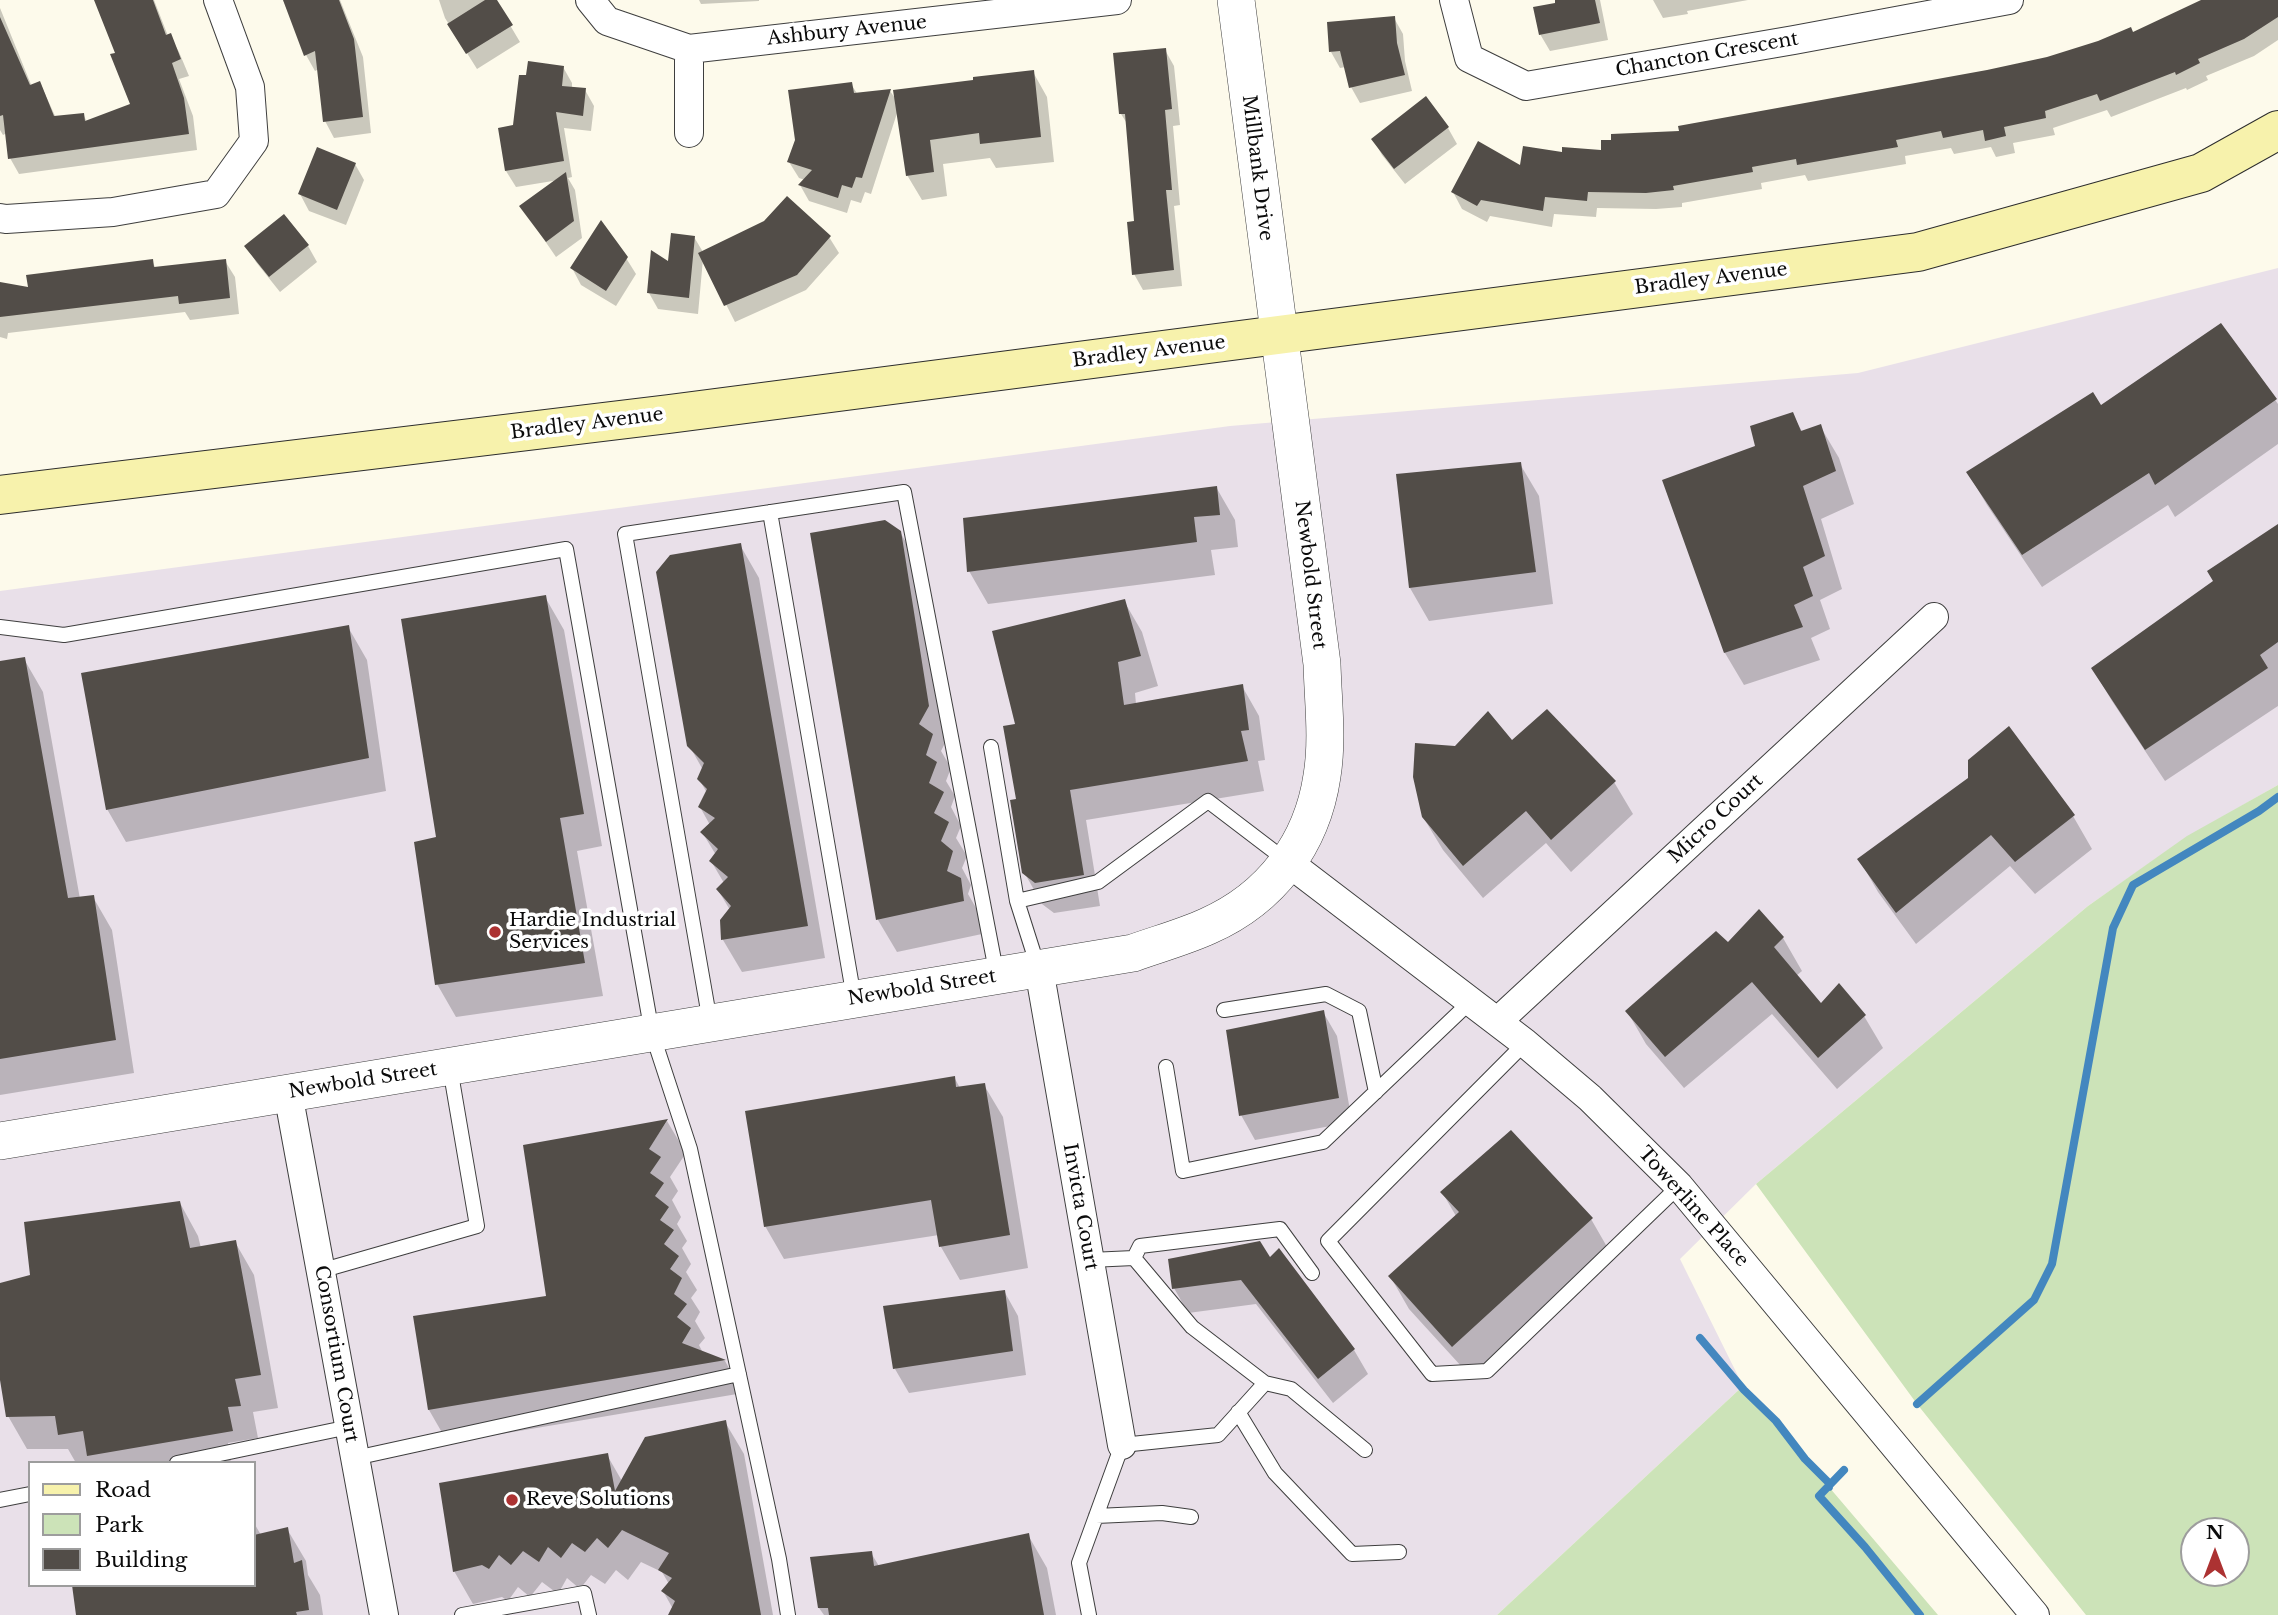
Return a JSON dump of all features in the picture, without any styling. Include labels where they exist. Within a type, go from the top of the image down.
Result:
[{"type":"main road","name":"Bradley Avenue","points":[[0,495],[669,414],[1918,252],[2202,173],[2278,130]]},
{"type":"street","points":[[0,218],[113,212],[216,194],[254,141],[250,87],[218,0]]},
{"type":"street","name":"Ashbury Avenue","points":[[590,0],[607,21],[689,49],[1117,0]]},
{"type":"street","name":"Millbank Drive","points":[[1236,0],[1279,335]]},
{"type":"street","name":"Chancton Crescent","points":[[1454,0],[1469,58],[1527,86],[2009,0]]},
{"type":"street","points":[[689,49],[689,133]]},
{"type":"street","name":"Newbold Street","points":[[0,1141],[1133,953],[1209,926],[1251,902],[1289,863],[1311,824],[1322,776],[1325,744],[1322,664],[1279,335]]},
{"type":"street","name":"Micro Court","points":[[1498,1021],[1934,617]]},
{"type":"street","name":"Towerline Place","points":[[1289,863],[1525,1043],[1590,1098],[1679,1186],[2035,1615]]},
{"type":"street","name":"Invicta Court","points":[[1039,969],[1122,1445]]},
{"type":"street","name":"Consortium Court","points":[[288,1093],[384,1615]]},
{"type":"lane","points":[[710,1023],[625,534],[904,492],[997,976]]},
{"type":"lane","points":[[770,512],[854,999]]},
{"type":"lane","points":[[0,626],[64,635],[566,549],[652,1033],[690,1149],[779,1559],[788,1615]]},
{"type":"lane","points":[[991,747],[1017,901],[1039,969]]},
{"type":"lane","points":[[1017,901],[1098,882],[1208,801],[1289,863]]},
{"type":"lane","points":[[1224,1010],[1326,994],[1359,1011],[1377,1092]]},
{"type":"lane","points":[[1166,1067],[1183,1171],[1323,1142],[1470,1002]]},
{"type":"lane","points":[[1525,1043],[1328,1241],[1432,1374],[1487,1371],[1679,1186]]},
{"type":"lane","points":[[320,1271],[477,1226],[450,1067]]},
{"type":"lane","points":[[1134,1258],[1140,1246],[1280,1229],[1312,1273]]},
{"type":"lane","points":[[1090,1260],[1134,1258]]},
{"type":"lane","points":[[1134,1258],[1192,1327],[1265,1383],[1291,1389],[1365,1450]]},
{"type":"lane","points":[[355,1458],[739,1374]]},
{"type":"lane","points":[[1089,1615],[1079,1563],[1122,1445],[1218,1435],[1265,1383]]},
{"type":"lane","points":[[1238,1412],[1275,1473],[1352,1554],[1399,1552]]},
{"type":"lane","points":[[187,1461],[349,1427]]},
{"type":"lane","points":[[0,1500],[28,1494]]},
{"type":"lane","points":[[1096,1516],[1162,1513],[1191,1517]]},
{"type":"lane","points":[[462,1615],[584,1593],[589,1615]]},
{"type":"shaded area","points":[[2278,268],[2278,785],[2187,837],[2088,906],[1756,1184],[1680,1259],[1743,1386],[1497,1615],[0,1615],[0,591],[1230,426],[1858,373]]},
{"type":"green space","points":[[2278,785],[2278,1615],[2086,1615],[1917,1404],[1756,1184],[2088,906],[2187,836]]},
{"type":"green space","points":[[1743,1386],[1938,1615],[1497,1615]]},
{"type":"building","points":[[94,0],[153,0],[166,35],[171,33],[181,59],[172,63],[184,98],[189,134],[8,159],[3,115],[0,116],[0,17],[30,85],[40,81],[54,116],[84,113],[85,121],[130,104],[110,54],[115,53]]},
{"type":"building","points":[[283,0],[339,0],[354,39],[363,117],[323,122],[315,51],[304,56]]},
{"type":"building","points":[[485,0],[497,0],[513,25],[466,54],[447,24]]},
{"type":"building","points":[[1555,0],[1595,0],[1600,23],[1539,35],[1533,7],[1555,3]]},
{"type":"building","points":[[2201,0],[2278,0],[2278,17],[2244,39],[2198,59],[2200,63],[2176,75],[2175,72],[2100,101],[2097,94],[2045,111],[2046,118],[2004,127],[2006,136],[1985,141],[1983,130],[1943,138],[1941,131],[1896,140],[1898,147],[1797,165],[1796,159],[1752,167],[1753,172],[1673,186],[1674,190],[1646,193],[1588,192],[1587,201],[1545,197],[1543,211],[1481,200],[1477,206],[1451,192],[1478,141],[1520,165],[1523,146],[1562,152],[1562,147],[1601,150],[1601,140],[1611,140],[1611,134],[1679,131],[1678,126],[2047,57],[2131,27],[2133,32]]},
{"type":"building","points":[[1395,16],[1397,43],[1405,75],[1349,88],[1340,51],[1329,52],[1327,22]]},
{"type":"building","points":[[1166,48],[1172,109],[1165,110],[1172,190],[1166,190],[1174,270],[1132,275],[1127,222],[1134,221],[1125,114],[1119,114],[1113,53]]},
{"type":"building","points":[[528,61],[564,66],[562,86],[586,88],[583,116],[556,112],[564,161],[505,171],[498,128],[513,125],[519,75],[526,75]]},
{"type":"building","points":[[1034,70],[1041,137],[980,144],[979,133],[930,140],[934,172],[906,176],[893,90]]},
{"type":"building","points":[[852,82],[854,93],[891,89],[862,178],[856,177],[852,188],[842,185],[838,198],[798,185],[812,170],[787,162],[795,140],[788,90]]},
{"type":"building","points":[[1426,96],[1449,127],[1394,169],[1371,139]]},
{"type":"building","points":[[317,147],[356,163],[337,210],[298,194]]},
{"type":"building","points":[[566,172],[574,221],[546,242],[519,206]]},
{"type":"building","points":[[787,196],[831,236],[797,275],[724,306],[698,253],[764,221]]},
{"type":"building","points":[[284,214],[309,245],[269,277],[244,246]]},
{"type":"building","points":[[601,220],[628,257],[606,291],[570,268]]},
{"type":"building","points":[[671,233],[695,236],[689,298],[647,293],[651,250],[668,261]]},
{"type":"building","points":[[153,259],[154,267],[226,259],[230,298],[179,304],[178,296],[0,317],[0,282],[28,287],[26,275]]},
{"type":"building","points":[[2221,323],[2277,399],[2155,485],[2149,473],[2022,555],[1966,472],[2093,392],[2101,405]]},
{"type":"building","points":[[1793,412],[1801,431],[1821,424],[1836,471],[1803,486],[1825,556],[1803,567],[1813,596],[1794,605],[1803,627],[1724,653],[1662,480],[1755,446],[1750,426]]},
{"type":"building","points":[[1521,462],[1536,572],[1409,588],[1396,474]]},
{"type":"building","points":[[1217,486],[1220,515],[1194,517],[1197,542],[967,572],[963,518]]},
{"type":"building","points":[[885,520],[901,531],[929,706],[919,724],[933,734],[926,755],[937,762],[929,783],[944,792],[934,813],[949,822],[941,841],[953,851],[947,871],[961,878],[964,901],[876,920],[810,533]]},
{"type":"building","points":[[2278,524],[2278,642],[2260,655],[2268,668],[2145,750],[2091,668],[2213,581],[2207,571]]},
{"type":"building","points":[[741,543],[808,926],[721,940],[720,920],[731,906],[716,889],[728,877],[709,861],[718,849],[700,832],[715,818],[698,807],[707,789],[697,779],[704,763],[687,746],[656,572],[670,555]]},
{"type":"building","points":[[546,595],[584,814],[560,818],[585,963],[435,985],[414,842],[436,837],[401,619]]},
{"type":"building","points":[[1125,599],[1141,656],[1118,662],[1124,705],[1243,684],[1249,730],[1241,731],[1248,761],[1070,790],[1084,875],[1035,883],[1022,873],[1010,800],[1016,799],[1003,726],[1015,724],[992,631]]},
{"type":"building","points":[[349,625],[369,758],[106,810],[81,673]]},
{"type":"building","points":[[25,657],[68,898],[94,895],[116,1040],[0,1059],[0,661]]},
{"type":"building","points":[[1547,709],[1616,781],[1551,840],[1526,811],[1463,866],[1422,817],[1413,777],[1415,743],[1455,746],[1488,711],[1512,740]]},
{"type":"building","points":[[2009,726],[2075,815],[2015,862],[1991,835],[1896,913],[1857,859],[1968,778],[1968,760]]},
{"type":"building","points":[[1759,909],[1784,937],[1774,947],[1821,1003],[1839,983],[1866,1015],[1818,1058],[1752,982],[1665,1057],[1625,1011],[1716,931],[1728,942]]},
{"type":"building","points":[[1324,1010],[1339,1098],[1239,1116],[1226,1030]]},
{"type":"building","points":[[955,1076],[956,1087],[985,1083],[1010,1235],[939,1247],[931,1200],[764,1227],[745,1111]]},
{"type":"building","points":[[668,1119],[649,1149],[661,1157],[650,1173],[664,1183],[655,1196],[669,1207],[660,1220],[674,1230],[664,1244],[679,1256],[670,1269],[682,1278],[674,1294],[687,1304],[677,1317],[691,1328],[682,1343],[726,1360],[428,1410],[413,1316],[546,1296],[523,1145]]},
{"type":"building","points":[[1511,1130],[1593,1218],[1452,1347],[1388,1276],[1459,1212],[1440,1192]]},
{"type":"building","points":[[180,1201],[190,1248],[236,1240],[261,1375],[235,1379],[241,1406],[228,1407],[233,1431],[87,1456],[83,1431],[58,1435],[55,1416],[6,1417],[0,1380],[0,1283],[30,1275],[24,1222]]},
{"type":"building","points":[[1260,1241],[1270,1257],[1279,1248],[1355,1349],[1318,1379],[1241,1280],[1172,1289],[1168,1259]]},
{"type":"building","points":[[1005,1290],[1013,1351],[893,1369],[883,1306]]},
{"type":"building","points":[[726,1420],[761,1615],[668,1615],[675,1601],[661,1591],[672,1578],[658,1570],[669,1553],[622,1530],[608,1548],[597,1538],[585,1552],[572,1543],[561,1558],[548,1547],[539,1562],[523,1551],[511,1565],[499,1555],[489,1569],[482,1565],[453,1572],[439,1483],[608,1453],[615,1491],[645,1437]]},
{"type":"building","points":[[288,1527],[294,1563],[302,1560],[309,1610],[296,1612],[297,1615],[76,1615],[72,1587],[256,1587],[256,1535]]},
{"type":"building","points":[[1029,1533],[1044,1615],[829,1615],[828,1608],[818,1608],[810,1557],[872,1551],[874,1566]]},
{"type":"waterway","points":[[1917,1404],[2034,1300],[2052,1264],[2113,928],[2133,885],[2259,811],[2278,797]]},
{"type":"waterway","points":[[1700,1338],[1744,1390],[1776,1421],[1805,1459],[1829,1483],[1829,1487]]},
{"type":"waterway","points":[[1844,1470],[1819,1496],[1920,1615]]},
{"type":"place","name":"Hardie Industrial Services","points":[[495,932]]},
{"type":"place","name":"Reve Solutions","points":[[512,1500]]}]
